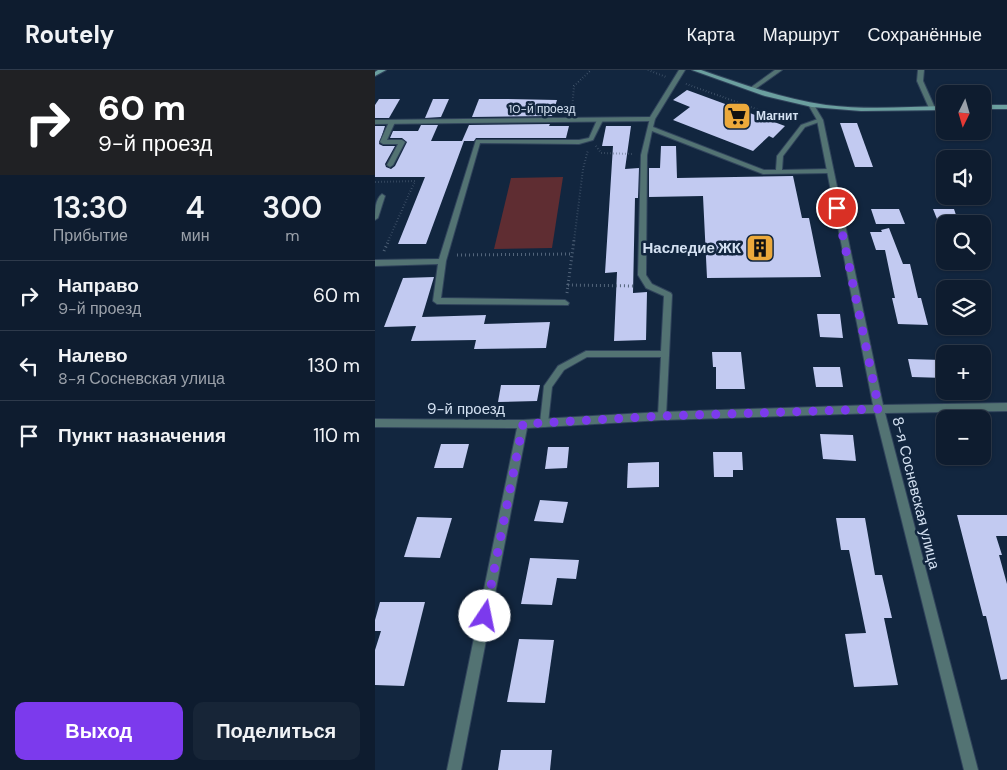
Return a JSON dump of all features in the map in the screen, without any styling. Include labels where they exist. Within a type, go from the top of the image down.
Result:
[{"type":"street","points":[[375,74],[383,70]]},
{"type":"street","points":[[652,119],[682,70]]},
{"type":"street","points":[[695,70],[791,101],[813,106],[859,109],[936,108]]},
{"type":"street","points":[[752,89],[779,70]]},
{"type":"street","name":"8-я Сосневская улица","points":[[813,106],[820,120],[879,409],[971,770]]},
{"type":"street","points":[[991,107],[1007,107]]},
{"type":"street","name":"10-й проезд","points":[[375,122],[652,119]]},
{"type":"street","name":"9-й проезд","points":[[375,424],[523,424],[662,416],[1007,407]]},
{"type":"street","points":[[454,770],[523,424]]},
{"type":"lane","points":[[921,70],[920,81],[932,108]]},
{"type":"lane","points":[[652,119],[645,155],[642,275],[649,286],[668,295],[662,416]]},
{"type":"lane","points":[[565,303],[437,301],[443,258],[478,141],[579,142],[591,139],[600,120]]},
{"type":"lane","points":[[779,171],[780,156],[803,126],[820,120]]},
{"type":"lane","points":[[383,142],[392,122]]},
{"type":"lane","points":[[650,128],[763,172],[830,171]]},
{"type":"lane","points":[[375,142],[402,142],[390,165]]},
{"type":"lane","points":[[375,218],[382,196]]},
{"type":"lane","points":[[377,263],[443,258]]},
{"type":"lane","points":[[545,423],[548,386],[561,368],[586,354],[665,354]]},
{"type":"path","points":[[573,120],[571,90],[574,82],[591,70]]},
{"type":"path","points":[[648,70],[803,126]]},
{"type":"path","points":[[591,139],[601,153],[645,155]]},
{"type":"path","points":[[565,303],[583,169],[591,139]]},
{"type":"path","points":[[375,182],[415,181],[377,263]]},
{"type":"path","points":[[443,258],[572,254]]},
{"type":"path","points":[[568,285],[649,286]]},
{"type":"shaded area","points":[[563,177],[552,248],[494,249],[511,178]]},
{"type":"building","points":[[687,90],[785,126],[773,138],[769,136],[753,151],[673,120],[690,107],[673,100]]},
{"type":"building","points":[[379,99],[400,99],[389,118],[375,118],[375,105]]},
{"type":"building","points":[[433,99],[449,99],[441,117],[425,118]]},
{"type":"building","points":[[479,99],[557,100],[552,116],[472,117]]},
{"type":"building","points":[[840,123],[857,123],[873,167],[855,167]]},
{"type":"building","points":[[550,124],[549,126],[569,126],[566,138],[476,138],[474,141],[462,141],[469,125]]},
{"type":"building","points":[[421,125],[438,125],[431,141],[464,141],[426,244],[398,244],[425,177],[375,177],[375,126],[385,126],[379,144],[395,146],[385,164],[386,167],[391,169],[395,166],[407,142],[402,138],[390,138],[393,131],[418,131]]},
{"type":"building","points":[[606,126],[631,126],[625,169],[639,168],[638,198],[635,198],[633,293],[647,292],[646,340],[614,341],[617,272],[605,273],[613,146],[602,146]]},
{"type":"building","points":[[661,146],[676,146],[677,178],[793,176],[802,218],[809,218],[821,277],[707,278],[703,196],[649,197],[649,168],[660,168]]},
{"type":"building","points":[[871,209],[899,209],[905,224],[876,224]]},
{"type":"building","points":[[933,209],[954,209],[956,215],[936,215]]},
{"type":"building","points":[[889,228],[903,264],[910,264],[918,298],[921,298],[928,325],[898,324],[892,298],[895,298],[885,250],[876,250],[870,232],[882,232],[881,230]]},
{"type":"building","points":[[434,277],[422,317],[486,315],[484,324],[550,322],[546,348],[474,349],[476,340],[411,341],[416,326],[384,327],[403,278]]},
{"type":"building","points":[[817,314],[840,314],[843,338],[820,337]]},
{"type":"building","points":[[712,352],[741,352],[745,389],[716,389],[716,367],[713,367]]},
{"type":"building","points":[[908,359],[936,360],[936,378],[912,377]]},
{"type":"building","points":[[813,367],[840,367],[843,387],[816,387]]},
{"type":"building","points":[[501,385],[540,385],[537,401],[498,402]]},
{"type":"building","points":[[820,434],[853,435],[856,461],[823,459]]},
{"type":"building","points":[[441,444],[469,444],[463,468],[434,468]]},
{"type":"building","points":[[548,447],[569,447],[567,468],[545,469]]},
{"type":"building","points":[[713,452],[742,452],[743,470],[733,470],[733,477],[714,477]]},
{"type":"building","points":[[659,462],[659,487],[627,488],[628,463]]},
{"type":"building","points":[[540,500],[568,502],[563,523],[534,521]]},
{"type":"building","points":[[957,515],[1007,515],[1007,536],[996,536],[1002,555],[999,555],[1007,584],[1007,679],[1001,680],[986,616],[983,616]]},
{"type":"building","points":[[417,517],[452,518],[440,558],[404,557]]},
{"type":"building","points":[[836,518],[865,518],[875,575],[882,575],[892,618],[884,618],[898,685],[854,687],[845,634],[866,633],[849,550],[841,550]]},
{"type":"building","points":[[530,558],[579,560],[576,579],[557,578],[552,605],[521,604]]},
{"type":"building","points":[[380,602],[425,602],[404,686],[375,685],[375,650],[381,631],[375,631],[375,620]]},
{"type":"building","points":[[519,639],[554,640],[545,703],[507,702]]},
{"type":"building","points":[[501,750],[552,750],[550,770],[498,770]]},
{"type":"place","name":"Магнит","points":[[737,116]]},
{"type":"place","name":"Наследие ЖК","points":[[760,248]]},
{"type":"route","points":[[485,616],[523,424],[662,416],[879,409],[837,208]]}]
